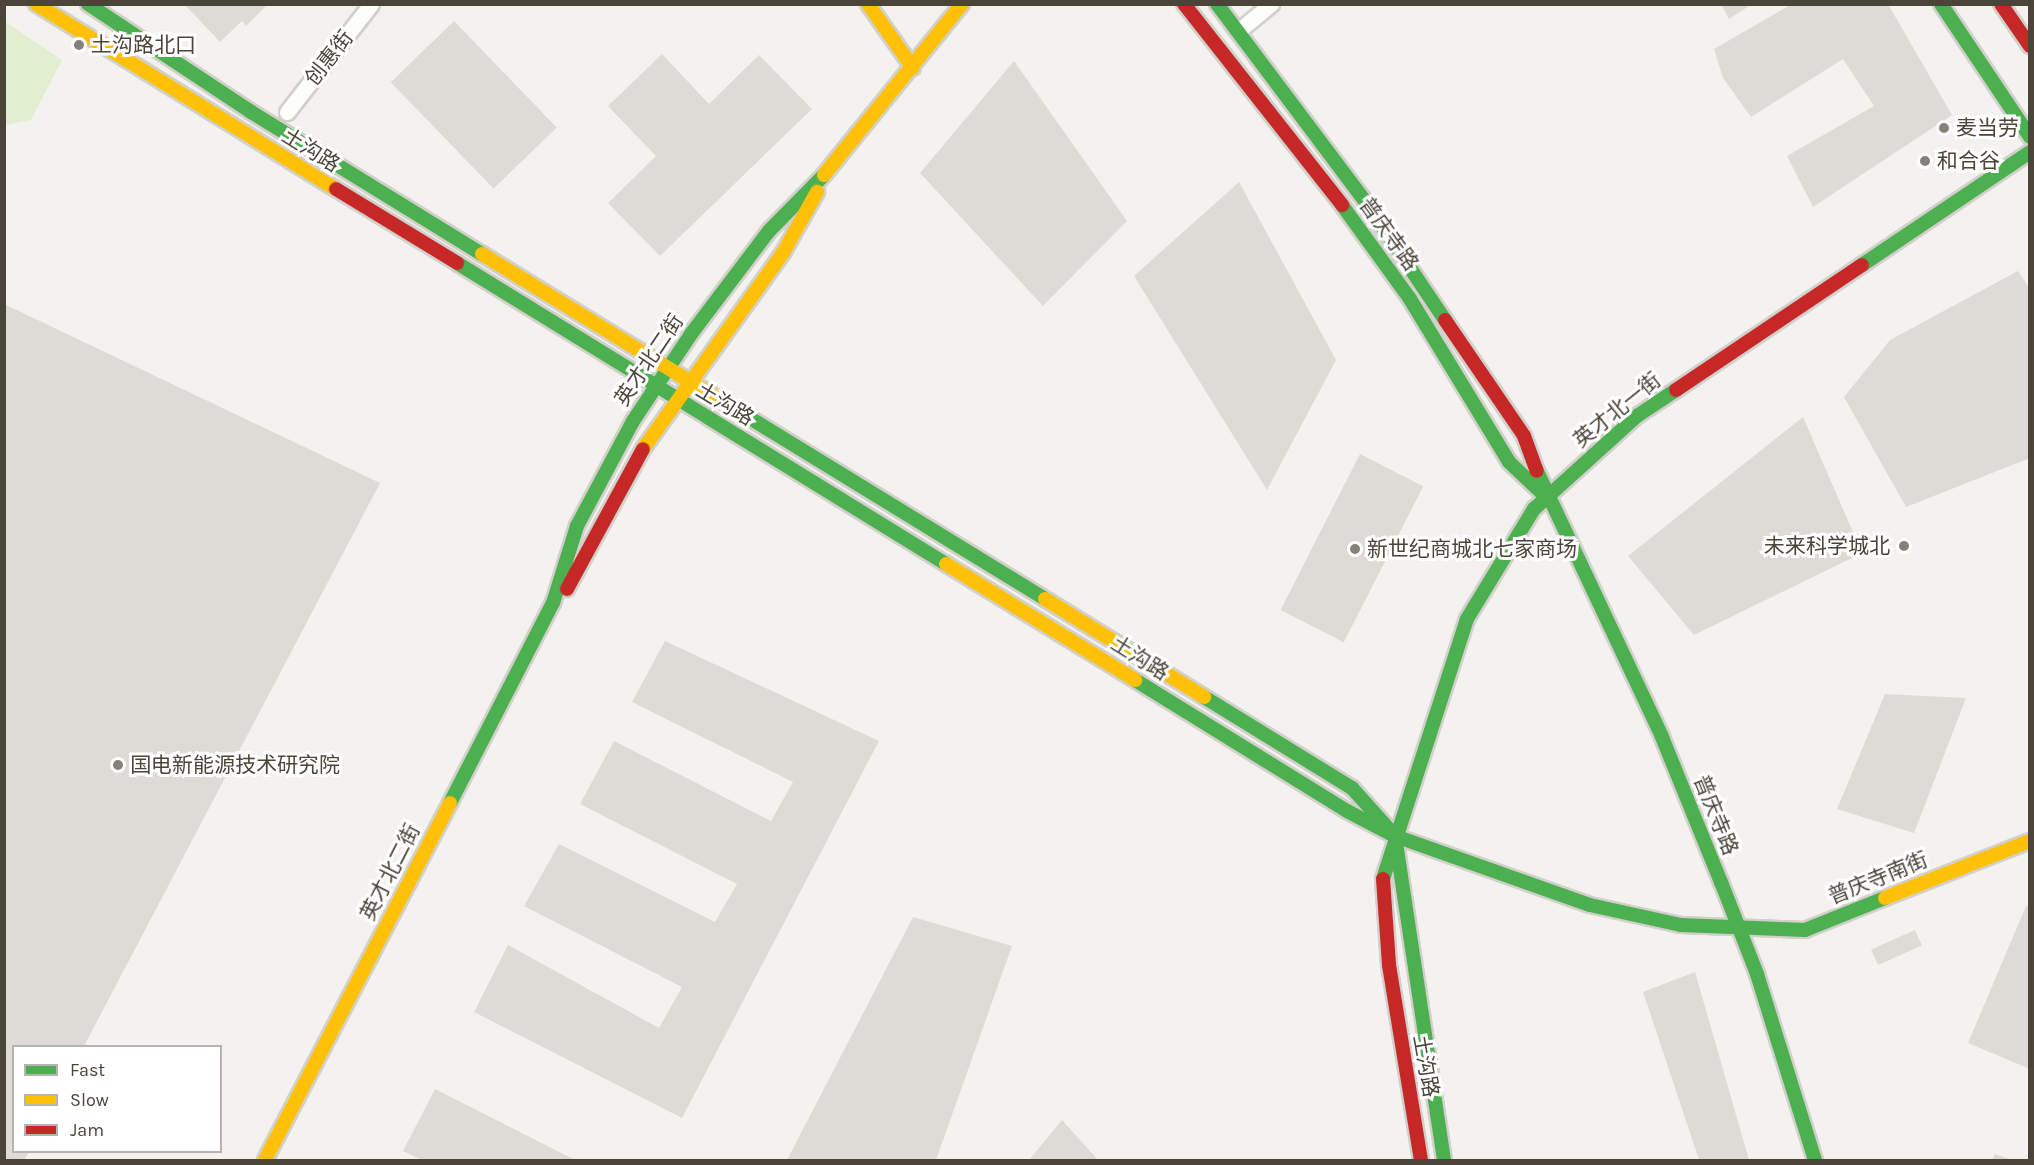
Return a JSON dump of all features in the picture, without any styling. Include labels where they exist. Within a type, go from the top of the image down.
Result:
[{"type":"street","name":"土沟路","points":[[36,4],[676,399],[1395,836]]},
{"type":"street","name":"土沟路","points":[[88,4],[252,112],[1352,788],[1395,836],[1444,1161]]},
{"type":"street","name":"创惠街","points":[[287,112],[371,4]]},
{"type":"street","points":[[868,4],[913,68]]},
{"type":"street","name":"英才北二街","points":[[265,1161],[553,603],[577,526],[633,421],[668,368],[769,231],[828,171],[913,68],[962,4]]},
{"type":"street","name":"普庆寺路","points":[[1184,4],[1341,203],[1410,299],[1509,462],[1547,497]]},
{"type":"street","name":"普庆寺路","points":[[1217,4],[1365,201],[1519,428],[1547,497],[1662,737],[1757,974],[1815,1161]]},
{"type":"street","points":[[1238,30],[1271,4]]},
{"type":"street","points":[[1941,4],[2030,137]]},
{"type":"street","points":[[2001,4],[2030,46]]},
{"type":"street","name":"英才北一街","points":[[1395,836],[1467,619],[1534,509],[1637,416],[2030,152]]},
{"type":"street","name":"英才北二街","points":[[553,603],[567,588],[652,433],[784,251],[828,171]]},
{"type":"street","name":"土沟路","points":[[1395,836],[1383,878],[1386,923],[1421,1161]]},
{"type":"street","name":"普庆寺南街","points":[[1395,836],[1590,905],[1681,925],[1805,930],[2030,841]]},
{"type":"green space","points":[[4,21],[62,60],[31,120],[5,125]]},
{"type":"building","points":[[184,4],[268,4],[246,26],[242,21],[220,42]]},
{"type":"building","points":[[1721,4],[1752,4],[1729,19]]},
{"type":"building","points":[[1792,4],[1888,4],[1952,115],[1813,207],[1787,156],[1874,106],[1843,59],[1751,117],[1723,78],[1714,49]]},
{"type":"building","points":[[454,21],[557,127],[494,189],[391,82]]},
{"type":"building","points":[[662,54],[709,104],[759,55],[812,109],[660,256],[608,203],[656,156],[608,106]]},
{"type":"building","points":[[1014,61],[1127,221],[1043,306],[920,173]]},
{"type":"building","points":[[1239,182],[1336,360],[1267,490],[1134,276]]},
{"type":"building","points":[[2018,271],[2030,289],[2030,458],[1906,507],[1844,397],[1890,340]]},
{"type":"building","name":"国电新能源技术研究院","points":[[4,304],[380,483],[85,1045],[12,1045],[12,1153],[28,1153],[24,1160],[4,1160]]},
{"type":"building","points":[[1803,417],[1862,553],[1694,635],[1628,556]]},
{"type":"building","name":"新世纪商城北七家商场","points":[[1360,454],[1423,486],[1344,642],[1281,610]]},
{"type":"building","points":[[665,641],[879,741],[682,1118],[474,1012],[508,945],[659,1028],[682,987],[524,906],[559,844],[715,922],[737,884],[580,804],[614,741],[771,821],[793,782],[632,702]]},
{"type":"building","points":[[1885,694],[1966,698],[1914,833],[1837,809]]},
{"type":"building","points":[[2026,906],[2030,908],[2030,1069],[1968,1043]]},
{"type":"building","points":[[913,917],[1012,946],[936,1160],[787,1160]]},
{"type":"building","points":[[1915,930],[1922,946],[1878,965],[1871,950]]},
{"type":"building","points":[[1695,972],[1749,1160],[1699,1160],[1643,992]]},
{"type":"building","points":[[435,1089],[575,1160],[422,1160],[403,1151]]},
{"type":"building","points":[[1062,1120],[1098,1160],[1029,1160]]},
{"type":"building","points":[[1995,1154],[2012,1160],[1992,1160]]},
{"type":"traffic: fast","points":[[88,4],[251,112],[482,254]]},
{"type":"traffic: fast","points":[[1217,4],[1365,201],[1445,320]]},
{"type":"traffic: fast","points":[[1941,4],[2030,137]]},
{"type":"traffic: fast","points":[[1862,265],[2030,152]]},
{"type":"traffic: fast","points":[[450,803],[553,603],[577,526],[633,421],[691,334],[769,231],[824,175]]},
{"type":"traffic: fast","points":[[1342,205],[1410,299],[1509,462],[1542,493]]},
{"type":"traffic: fast","points":[[457,263],[946,564]]},
{"type":"traffic: fast","points":[[1383,879],[1467,619],[1534,509],[1637,416],[1676,390]]},
{"type":"traffic: fast","points":[[727,404],[1045,599]]},
{"type":"traffic: fast","points":[[1537,471],[1662,737],[1721,882],[1757,974],[1815,1160]]},
{"type":"traffic: fast","points":[[1135,680],[1347,811],[1395,836],[1590,905],[1681,925],[1805,930],[1885,898]]},
{"type":"traffic: fast","points":[[1204,697],[1352,788],[1395,836],[1444,1160]]},
{"type":"traffic: slow","points":[[36,4],[336,189]]},
{"type":"traffic: slow","points":[[868,4],[913,68]]},
{"type":"traffic: slow","points":[[824,175],[962,4]]},
{"type":"traffic: slow","points":[[643,449],[784,251],[817,192]]},
{"type":"traffic: slow","points":[[482,254],[727,404]]},
{"type":"traffic: slow","points":[[946,564],[1135,680]]},
{"type":"traffic: slow","points":[[1045,599],[1204,697]]},
{"type":"traffic: slow","points":[[265,1160],[450,803]]},
{"type":"traffic: slow","points":[[1885,898],[2030,841]]},
{"type":"traffic: jam","points":[[1184,4],[1342,205]]},
{"type":"traffic: jam","points":[[2001,4],[2030,46]]},
{"type":"traffic: jam","points":[[336,189],[457,263]]},
{"type":"traffic: jam","points":[[1676,390],[1862,265]]},
{"type":"traffic: jam","points":[[1445,320],[1524,436],[1537,471]]},
{"type":"traffic: jam","points":[[567,589],[643,449]]},
{"type":"traffic: jam","points":[[1383,879],[1389,965],[1421,1160]]},
{"type":"place","name":"土沟路北口","points":[[79,45]]},
{"type":"place","name":"麦当劳","points":[[1944,128]]},
{"type":"place","name":"和合谷","points":[[1925,161]]},
{"type":"place","name":"未来科学城北","points":[[1904,546]]},
{"type":"place","name":"新世纪商城北七家商场","points":[[1355,549]]},
{"type":"place","name":"国电新能源技术研究院","points":[[118,765]]}]
